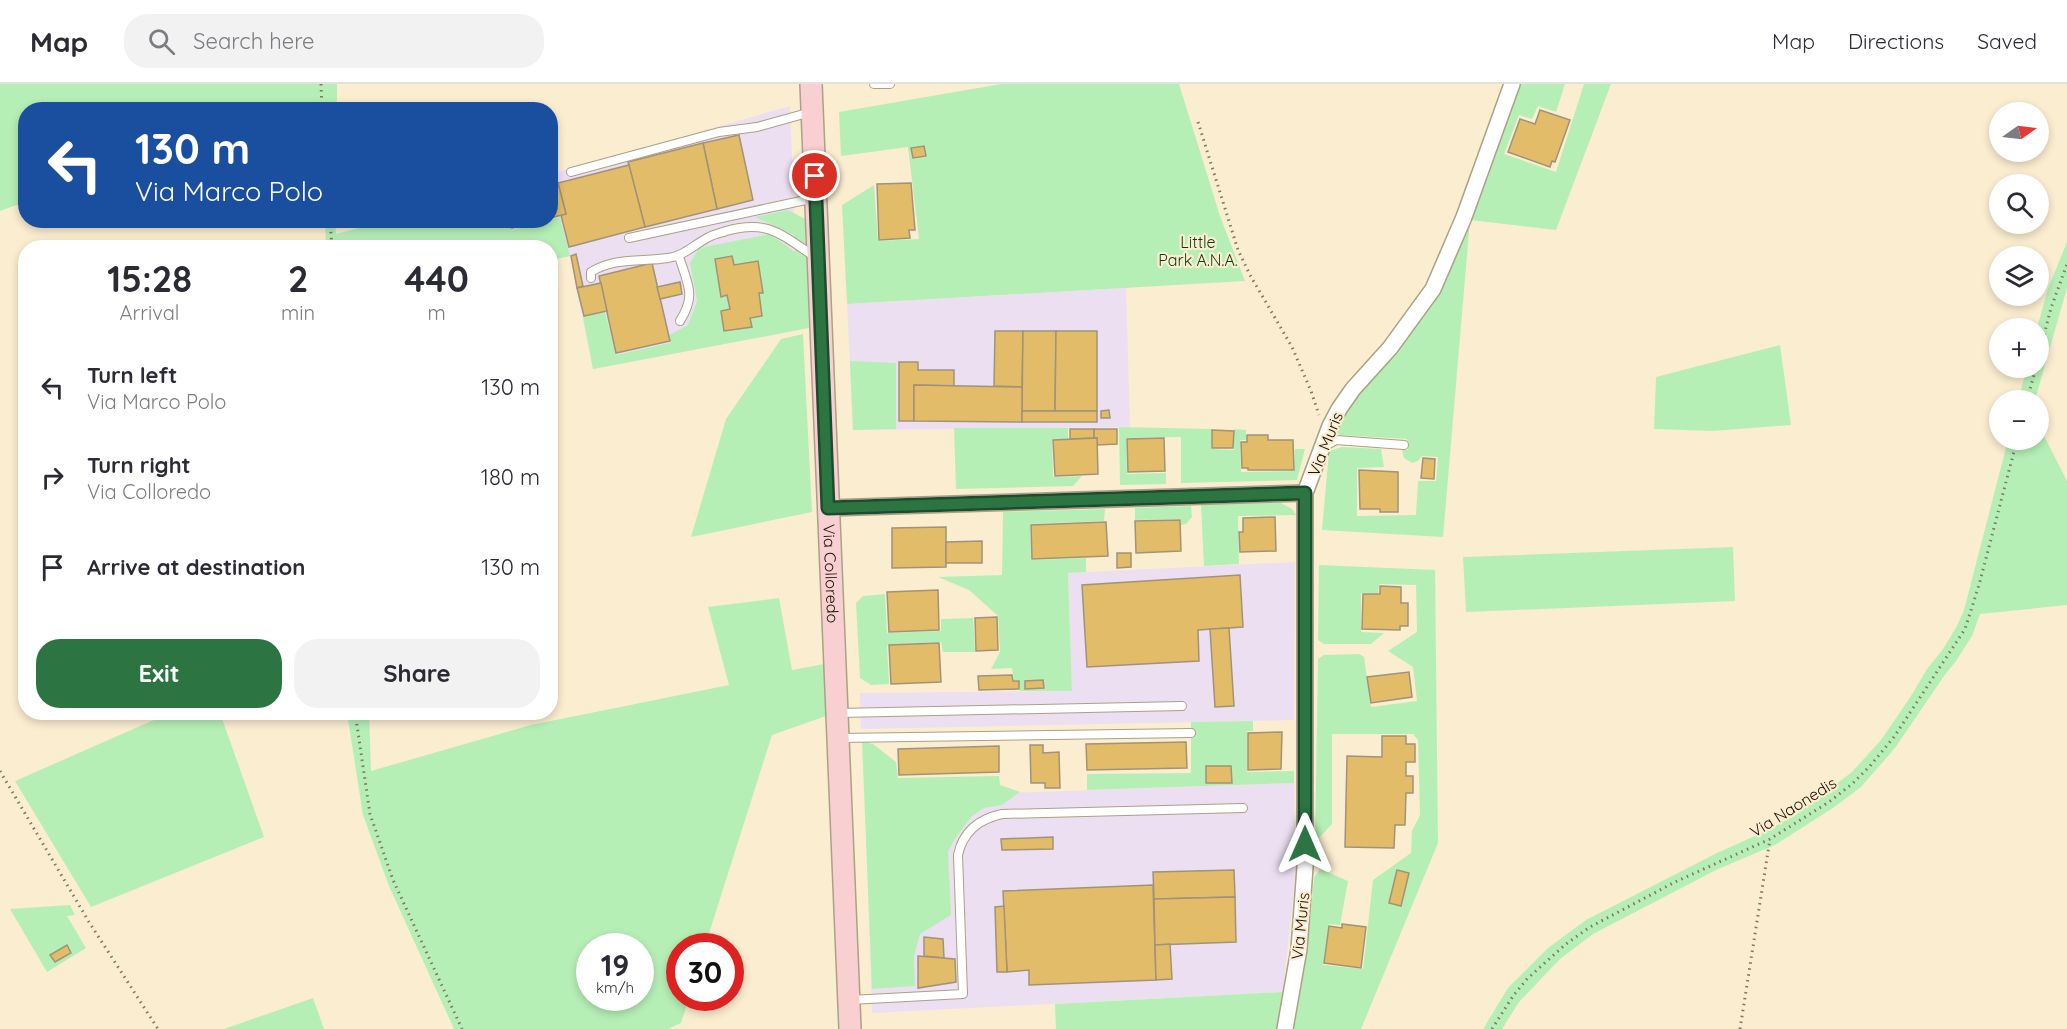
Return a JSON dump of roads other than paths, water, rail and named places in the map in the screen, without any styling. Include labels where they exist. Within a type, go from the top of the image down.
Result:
[{"type":"main road","name":"Via Colloredo","points":[[811,84],[850,1029]]},
{"type":"street","name":"Via Muris","points":[[1285,1029],[1299,949],[1305,867],[1305,493],[1330,426],[1344,402],[1353,388],[1390,348],[1433,289],[1464,217],[1512,84]]},
{"type":"street","points":[[828,508],[1305,493]]},
{"type":"lane","points":[[874,84],[890,84]]},
{"type":"lane","points":[[571,172],[719,132],[757,127],[812,111]]},
{"type":"lane","points":[[629,238],[816,198]]},
{"type":"lane","points":[[591,278],[591,272],[597,268],[629,260],[667,259],[679,256],[709,237],[740,227],[764,227],[775,231],[818,259]]},
{"type":"lane","points":[[679,256],[691,294],[689,308],[680,321]]},
{"type":"lane","points":[[1324,446],[1336,440],[1404,445]]},
{"type":"lane","points":[[837,713],[1182,706]]},
{"type":"lane","points":[[838,738],[1191,732]]},
{"type":"lane","points":[[849,1000],[963,994],[958,855],[965,836],[976,824],[984,820],[1002,814],[1243,808]]},
{"type":"park label","name":"Little Park A.N.A.","points":[[1198,251]]}]
